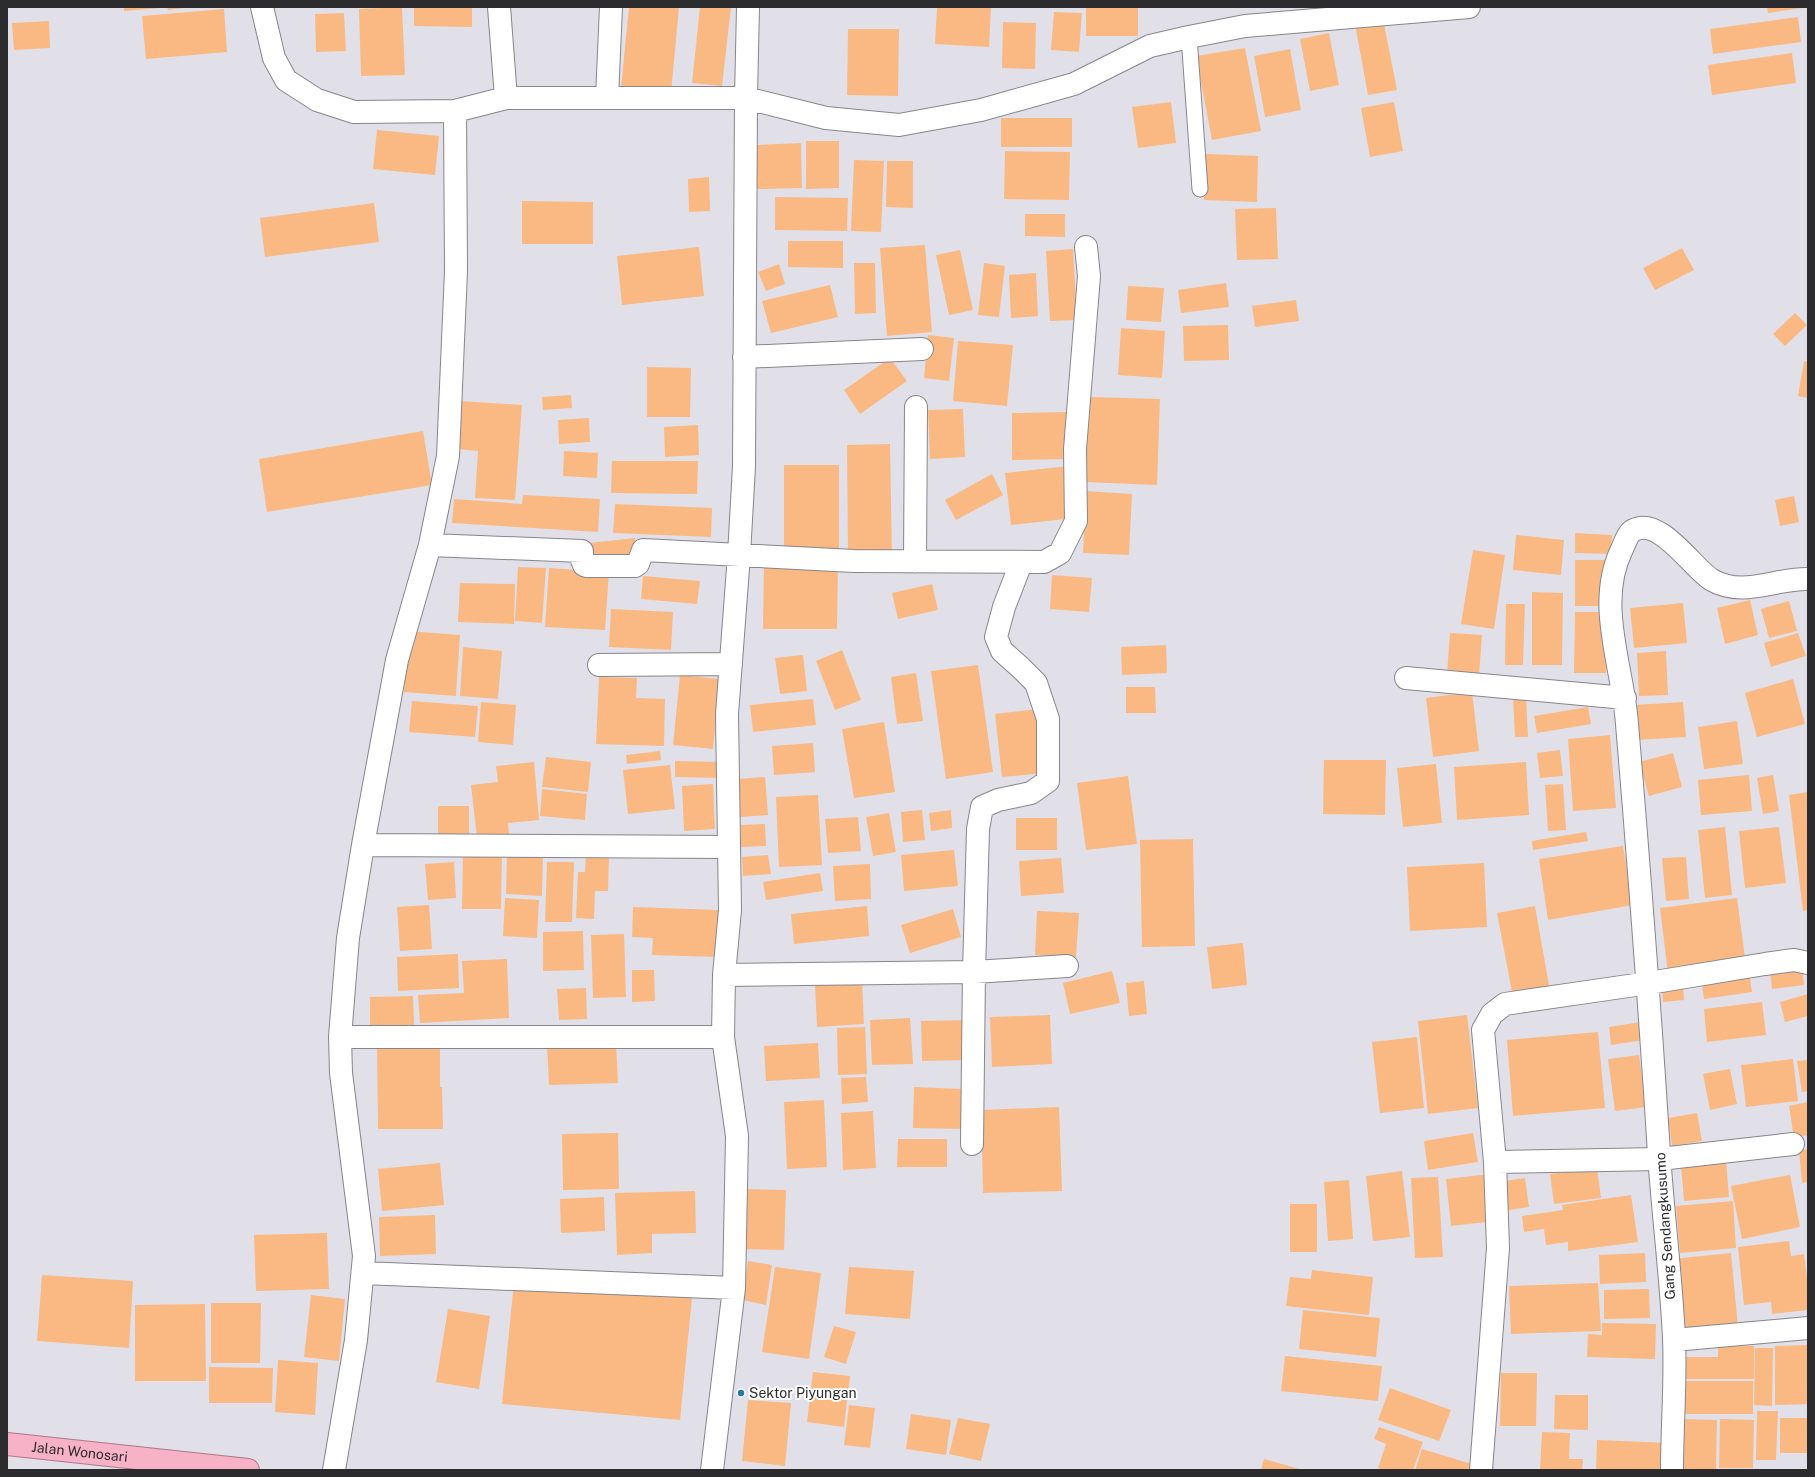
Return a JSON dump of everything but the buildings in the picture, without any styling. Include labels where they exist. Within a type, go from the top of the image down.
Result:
[{"type":"highway","name":"Jalan Wonosari","points":[[7,1444],[248,1470]]},
{"type":"street","points":[[262,7],[274,58],[286,80],[317,100],[354,112],[455,111],[506,98],[746,98],[826,118],[899,125],[981,110],[1074,84],[1150,46],[1189,37],[1309,14],[1469,7]]},
{"type":"street","points":[[499,7],[506,98]]},
{"type":"street","points":[[607,98],[611,7]]},
{"type":"street","points":[[712,1470],[734,1288],[737,1136],[723,1037],[724,975],[730,910],[727,722],[744,466],[746,98],[748,7]]},
{"type":"street","points":[[334,1470],[356,1340],[364,1256],[341,1073],[340,1037],[348,938],[363,845],[397,660],[430,545],[448,456],[456,271],[455,111]]},
{"type":"street","points":[[430,545],[582,550],[582,560],[584,565],[587,566],[636,566],[643,550],[854,561],[1044,562],[1060,553],[1076,521],[1075,449],[1089,276],[1086,247]]},
{"type":"street","points":[[744,357],[922,349]]},
{"type":"street","points":[[915,562],[916,407]]},
{"type":"street","name":"Gang Sendangkusumo","points":[[1672,1470],[1674,1340],[1660,1159],[1649,983],[1625,698],[1612,627],[1609,590],[1618,557],[1632,530],[1636,528],[1655,530],[1686,554],[1710,579],[1724,585],[1754,588],[1797,579],[1808,579]]},
{"type":"street","points":[[972,1144],[974,972],[978,829],[982,807],[998,800],[1031,793],[1048,781],[1048,719],[1036,683],[1002,651],[996,637],[1004,607],[1021,563]]},
{"type":"street","points":[[600,665],[731,664]]},
{"type":"street","points":[[1406,678],[1625,698]]},
{"type":"street","points":[[363,845],[729,847]]},
{"type":"street","points":[[1481,1470],[1498,1248],[1495,1162],[1483,1030],[1492,1014],[1505,1004],[1794,960],[1808,963]]},
{"type":"street","points":[[724,975],[974,972],[1067,966]]},
{"type":"street","points":[[340,1037],[723,1037]]},
{"type":"street","points":[[1495,1162],[1660,1159],[1793,1144]]},
{"type":"street","points":[[363,1273],[734,1288]]},
{"type":"street","points":[[1674,1340],[1808,1328]]},
{"type":"lane","points":[[1189,37],[1200,189]]},
{"type":"place","name":"Sektor Piyungan","points":[[741,1393]]}]
